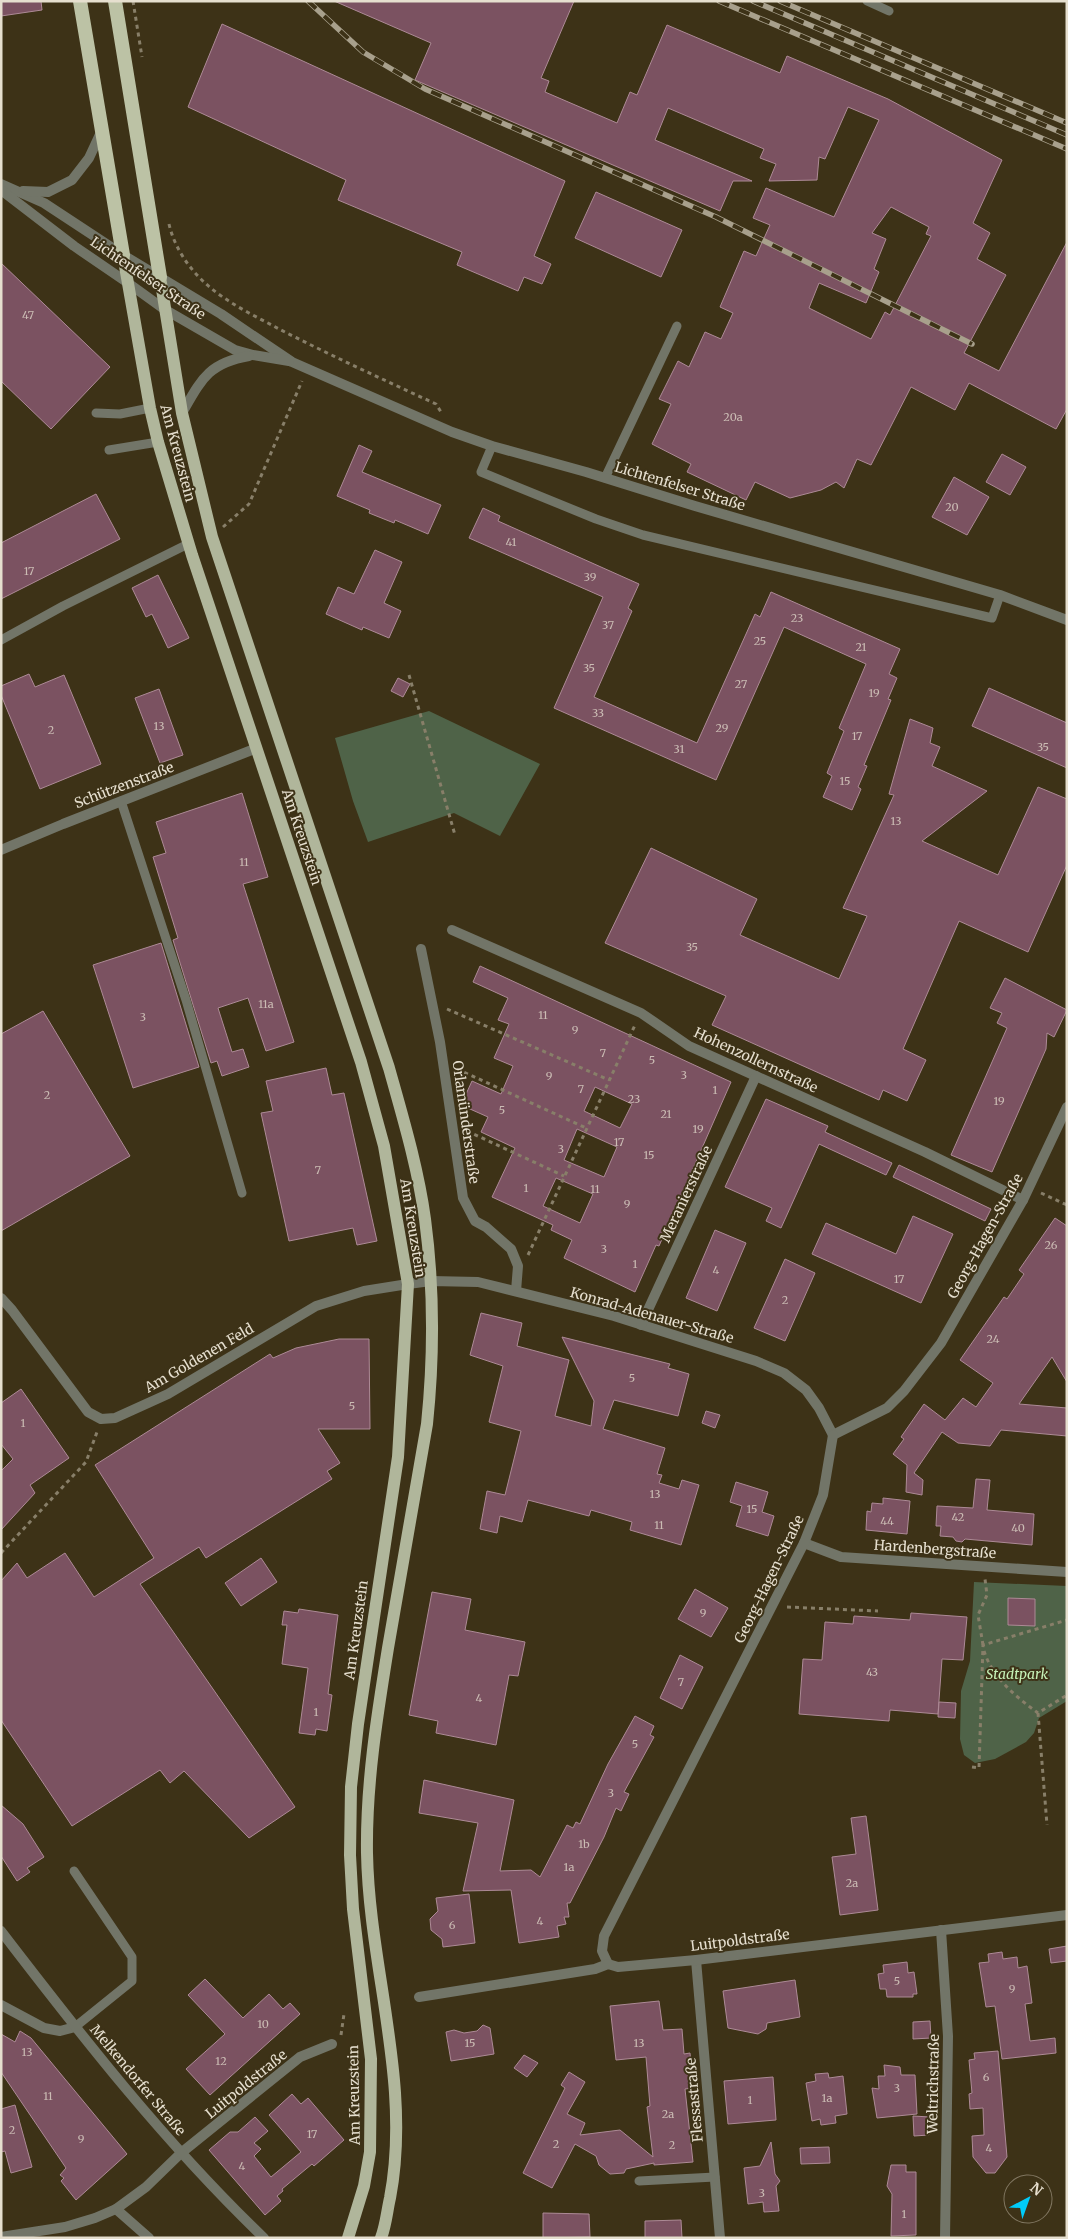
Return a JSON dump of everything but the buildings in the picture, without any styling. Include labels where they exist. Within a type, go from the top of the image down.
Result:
[{"type":"highway","points":[[80,1],[123,255]]},
{"type":"highway","points":[[115,1],[160,277]]},
{"type":"main road","name":"Am Kreuzstein","points":[[123,255],[150,408],[158,442],[188,544],[361,1062],[384,1146],[408,1284],[398,1457],[350,1787],[350,1856],[353,1909],[371,2059],[370,2152],[364,2186],[348,2238]]},
{"type":"main road","name":"Am Kreuzstein","points":[[160,277],[182,414],[212,537],[389,1068],[410,1140],[425,1218],[431,1281],[433,1345],[427,1424],[375,1728],[368,1792],[367,1854],[380,1987],[397,2114],[394,2174],[381,2238]]},
{"type":"street","name":"Lichtenfelser Straße","points":[[17,191],[48,192],[72,180],[86,164],[102,130]]},
{"type":"street","name":"Lichtenfelser Straße","points":[[1,184],[44,203],[292,362],[452,432],[492,446],[1000,595],[1067,620]]},
{"type":"street","name":"Lichtenfelser Straße","points":[[1,190],[74,246],[164,309],[235,350],[253,356],[292,362]]},
{"type":"street","points":[[182,414],[199,384],[212,369],[230,359],[253,356]]},
{"type":"street","name":"Schützenstraße","points":[[1,850],[257,748]]},
{"type":"street","name":"Hohenzollernstraße","points":[[452,930],[641,1013],[689,1046],[925,1152],[1024,1200]]},
{"type":"street","name":"Orlamünderstraße","points":[[422,949],[443,1063],[463,1198],[475,1221],[492,1232],[511,1249],[518,1266],[516,1291]]},
{"type":"street","name":"Meranierstraße","points":[[641,1325],[756,1076]]},
{"type":"street","name":"Georg-Hagen-Straße","points":[[608,1964],[602,1951],[604,1936],[804,1543],[823,1495],[833,1435],[887,1408],[904,1392],[941,1343],[1024,1200],[1067,1106]]},
{"type":"street","name":"Am Goldenen Feld","points":[[101,1419],[115,1418],[168,1394],[316,1306],[364,1291],[431,1281]]},
{"type":"street","name":"Konrad-Adenauer-Straße","points":[[431,1281],[478,1282],[516,1291],[641,1325],[756,1361],[784,1373],[806,1390],[819,1408],[833,1435]]},
{"type":"street","points":[[1,1298],[88,1412],[101,1419]]},
{"type":"street","name":"Hardenbergstraße","points":[[804,1543],[841,1557],[1067,1572]]},
{"type":"street","name":"Luitpoldstraße","points":[[419,1997],[595,1969],[608,1964],[618,1967],[696,1960],[1067,1915]]},
{"type":"street","name":"Weltrichstraße","points":[[941,1930],[948,2036],[945,2238]]},
{"type":"street","name":"Melkendorfer Straße","points":[[1,1931],[75,2027],[181,2153],[264,2238]]},
{"type":"street","name":"Flessastraße","points":[[696,1960],[720,2238]]},
{"type":"street","points":[[1,2005],[44,2028],[60,2032],[75,2027]]},
{"type":"street","name":"Luitpoldstraße","points":[[1,2237],[65,2227],[116,2209],[146,2187],[181,2153],[300,2057],[332,2044]]},
{"type":"street","points":[[116,2209],[149,2238]]},
{"type":"lane","points":[[867,1],[889,11]]},
{"type":"lane","points":[[605,478],[677,326]]},
{"type":"lane","points":[[96,413],[120,414],[150,408]]},
{"type":"lane","points":[[109,450],[158,442]]},
{"type":"lane","points":[[492,446],[481,472],[596,519],[644,536],[992,618],[1000,595]]},
{"type":"lane","points":[[1,640],[63,606],[188,544]]},
{"type":"lane","points":[[121,801],[186,1000],[242,1193]]},
{"type":"lane","points":[[74,1871],[132,1957],[132,1981],[75,2027]]},
{"type":"lane","points":[[639,2181],[715,2177]]},
{"type":"path","points":[[133,1],[142,60]]},
{"type":"path","points":[[167,216],[175,244],[187,263],[204,282],[229,301],[261,319],[436,404],[452,432]]},
{"type":"path","points":[[212,537],[249,504],[307,369]]},
{"type":"path","points":[[409,675],[455,835]]},
{"type":"path","points":[[432,1003],[609,1080]]},
{"type":"path","points":[[517,1278],[641,1013]]},
{"type":"path","points":[[443,1063],[586,1128]]},
{"type":"path","points":[[453,1125],[564,1176]]},
{"type":"path","points":[[1029,1188],[1067,1205]]},
{"type":"path","points":[[1,1553],[86,1462],[101,1419]]},
{"type":"path","points":[[984,1565],[987,1595],[978,1615],[985,1654],[1004,1684],[1038,1713],[1047,1825]]},
{"type":"path","points":[[773,1606],[878,1612]]},
{"type":"path","points":[[983,1645],[1067,1620]]},
{"type":"path","points":[[972,1767],[979,1768],[983,1645]]},
{"type":"path","points":[[1038,1713],[1067,1695]]},
{"type":"path","points":[[332,2044],[342,2034],[344,2014]]},
{"type":"green space","points":[[429,711],[540,764],[500,836],[454,813],[368,842],[353,801],[335,738]]},
{"type":"green space","name":"Stadtpark","points":[[974,1582],[1067,1586],[1067,1701],[1039,1718],[1034,1733],[1026,1742],[995,1759],[975,1763],[964,1755],[960,1739],[961,1691],[970,1661]]},
{"type":"railway","points":[[308,1],[363,52],[425,89],[716,217],[972,344]]},
{"type":"railway","points":[[719,1],[1067,149]]},
{"type":"railway","points":[[753,1],[1067,135]]},
{"type":"railway","points":[[780,1],[1067,123]]}]
